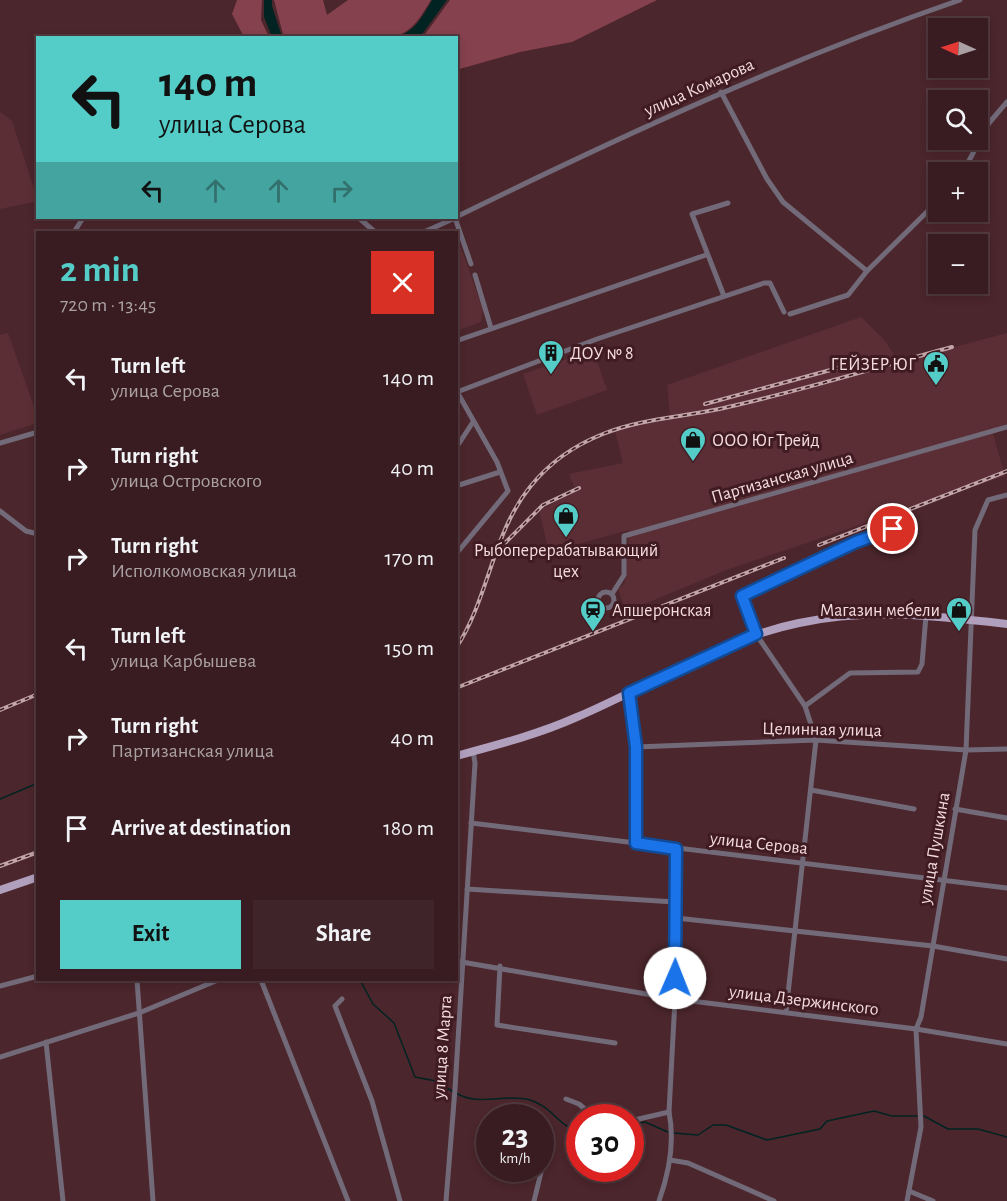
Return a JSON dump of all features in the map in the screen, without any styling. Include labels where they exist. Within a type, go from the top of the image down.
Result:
[{"type":"main road","points":[[458,755],[576,718],[756,634],[800,623],[875,613],[926,615],[1007,624]]},
{"type":"main road","points":[[0,890],[36,878]]},
{"type":"street","name":"улица Комарова","points":[[458,216],[721,92],[873,30],[960,0]]},
{"type":"street","points":[[721,92],[767,179],[783,202],[867,272]]},
{"type":"street","points":[[968,162],[989,123],[1007,102]]},
{"type":"street","points":[[724,296],[706,255],[693,214],[728,203]]},
{"type":"street","points":[[458,390],[597,339],[770,283],[787,313],[848,295],[867,272],[928,211]]},
{"type":"street","points":[[360,219],[374,231]]},
{"type":"street","name":"улица Комарова","points":[[426,231],[451,219]]},
{"type":"street","points":[[456,219],[471,264]]},
{"type":"street","points":[[458,341],[706,255]]},
{"type":"street","points":[[475,275],[491,328]]},
{"type":"street","points":[[458,395],[497,462],[508,491],[458,552]]},
{"type":"street","points":[[458,445],[472,422]]},
{"type":"street","name":"Партизанская улица","points":[[612,594],[624,575],[624,536],[1007,427]]},
{"type":"street","points":[[0,443],[36,433]]},
{"type":"street","points":[[458,485],[500,472]]},
{"type":"street","name":"улица Пушкина","points":[[907,1201],[921,1127],[916,1029],[921,1017],[966,750],[975,530],[988,500],[1007,495]]},
{"type":"street","points":[[0,511],[26,531],[36,534]]},
{"type":"street","points":[[786,1012],[816,740],[804,706],[756,634],[742,596],[856,542],[911,522]]},
{"type":"street","points":[[804,706],[850,673],[918,672],[922,664],[926,615]]},
{"type":"street","points":[[629,693],[636,747],[636,843]]},
{"type":"street","name":"Целинная улица","points":[[636,747],[816,740],[966,750],[1007,749]]},
{"type":"street","name":"улица 8 Марта","points":[[446,1201],[455,1092],[459,961],[467,889],[473,751]]},
{"type":"street","points":[[811,790],[914,809]]},
{"type":"street","points":[[955,809],[1007,818]]},
{"type":"street","name":"улица Серова","points":[[471,823],[1007,888]]},
{"type":"street","points":[[659,1201],[670,1160],[672,1138],[669,1112],[675,999],[676,849]]},
{"type":"street","points":[[467,889],[675,902]]},
{"type":"street","points":[[676,918],[796,929],[933,946],[1007,959]]},
{"type":"street","name":"улица Дзержинского","points":[[459,961],[500,966],[675,999],[916,1029],[1007,1044]]},
{"type":"street","points":[[500,966],[497,1025],[615,1043]]},
{"type":"street","points":[[0,986],[36,977]]},
{"type":"street","points":[[137,981],[153,1201]]},
{"type":"street","points":[[0,1057],[140,1013],[216,981]]},
{"type":"street","points":[[261,981],[348,1201]]},
{"type":"street","points":[[342,999],[335,1006],[372,1101],[400,1201]]},
{"type":"street","points":[[46,1042],[63,1201]]},
{"type":"street","points":[[566,1099],[579,1104]]},
{"type":"street","points":[[644,1118],[669,1112]]},
{"type":"street","points":[[670,1160],[688,1163],[774,1201]]},
{"type":"street","points":[[534,1201],[539,1182]]},
{"type":"street","points":[[909,1191],[933,1201]]},
{"type":"shaded area","points":[[237,0],[262,0],[261,20],[269,36],[243,36],[232,14]]},
{"type":"shaded area","points":[[274,0],[323,0],[327,15],[348,0],[431,0],[412,26],[397,36],[283,36]]},
{"type":"shaded area","points":[[450,0],[657,0],[572,42],[520,52],[458,69],[458,36],[424,36]]},
{"type":"shaded area","points":[[0,112],[12,121],[36,195],[36,201],[0,209]]},
{"type":"shaded area","points":[[458,240],[483,309],[481,322],[458,330]]},
{"type":"shaded area","points":[[861,317],[886,342],[898,362],[1007,333],[1007,424],[992,430],[1005,476],[729,569],[637,607],[624,606],[618,589],[625,583],[629,530],[549,552],[539,511],[576,491],[569,474],[623,463],[615,431],[670,416],[667,385]]},
{"type":"shaded area","points":[[8,333],[36,412],[36,423],[0,435],[0,335]]},
{"type":"shaded area","points":[[593,350],[607,390],[537,415],[523,374]]},
{"type":"water","points":[[264,0],[272,0],[282,36],[272,36],[264,17]]},
{"type":"water","points":[[432,0],[447,0],[423,33],[418,36],[399,36],[414,27]]},
{"type":"waterway","points":[[0,799],[36,784]]},
{"type":"waterway","points":[[361,981],[373,1004],[394,1023],[415,1077],[436,1081],[452,1091]]},
{"type":"waterway","points":[[456,1093],[483,1100],[512,1098],[530,1100],[544,1107],[566,1126]]},
{"type":"waterway","points":[[673,1133],[698,1135],[713,1125],[726,1125],[767,1140],[820,1129],[827,1121],[874,1111],[892,1116],[917,1116]]},
{"type":"waterway","points":[[924,1116],[948,1129],[978,1129],[1007,1137]]},
{"type":"waterway","points":[[644,1122],[668,1132]]},
{"type":"railway","points":[[458,645],[476,608],[499,545],[517,505],[537,478],[573,449],[603,434],[633,424],[756,400],[952,347]]},
{"type":"railway","points":[[705,404],[838,368]]},
{"type":"railway","points":[[819,545],[1007,471]]},
{"type":"railway","points":[[504,544],[543,505],[579,488]]},
{"type":"railway","points":[[458,687],[784,558]]},
{"type":"railway","points":[[0,710],[36,695]]},
{"type":"railway","points":[[0,866],[36,853]]},
{"type":"place","name":"ДОУ № 8","points":[[551,376]]},
{"type":"place","name":"ГЕЙЗЕР ЮГ","points":[[936,387]]},
{"type":"place","name":"ООО Юг Трейд","points":[[693,463]]},
{"type":"place","name":"Рыбоперерабатывающий цех","points":[[566,539]]},
{"type":"place","name":"Апшеронская","points":[[593,633]]},
{"type":"place","name":"Магазин мебели","points":[[959,633]]},
{"type":"route","points":[[675,978],[676,849],[636,843],[636,747],[629,693],[756,634],[742,596],[856,542],[893,529]]}]
